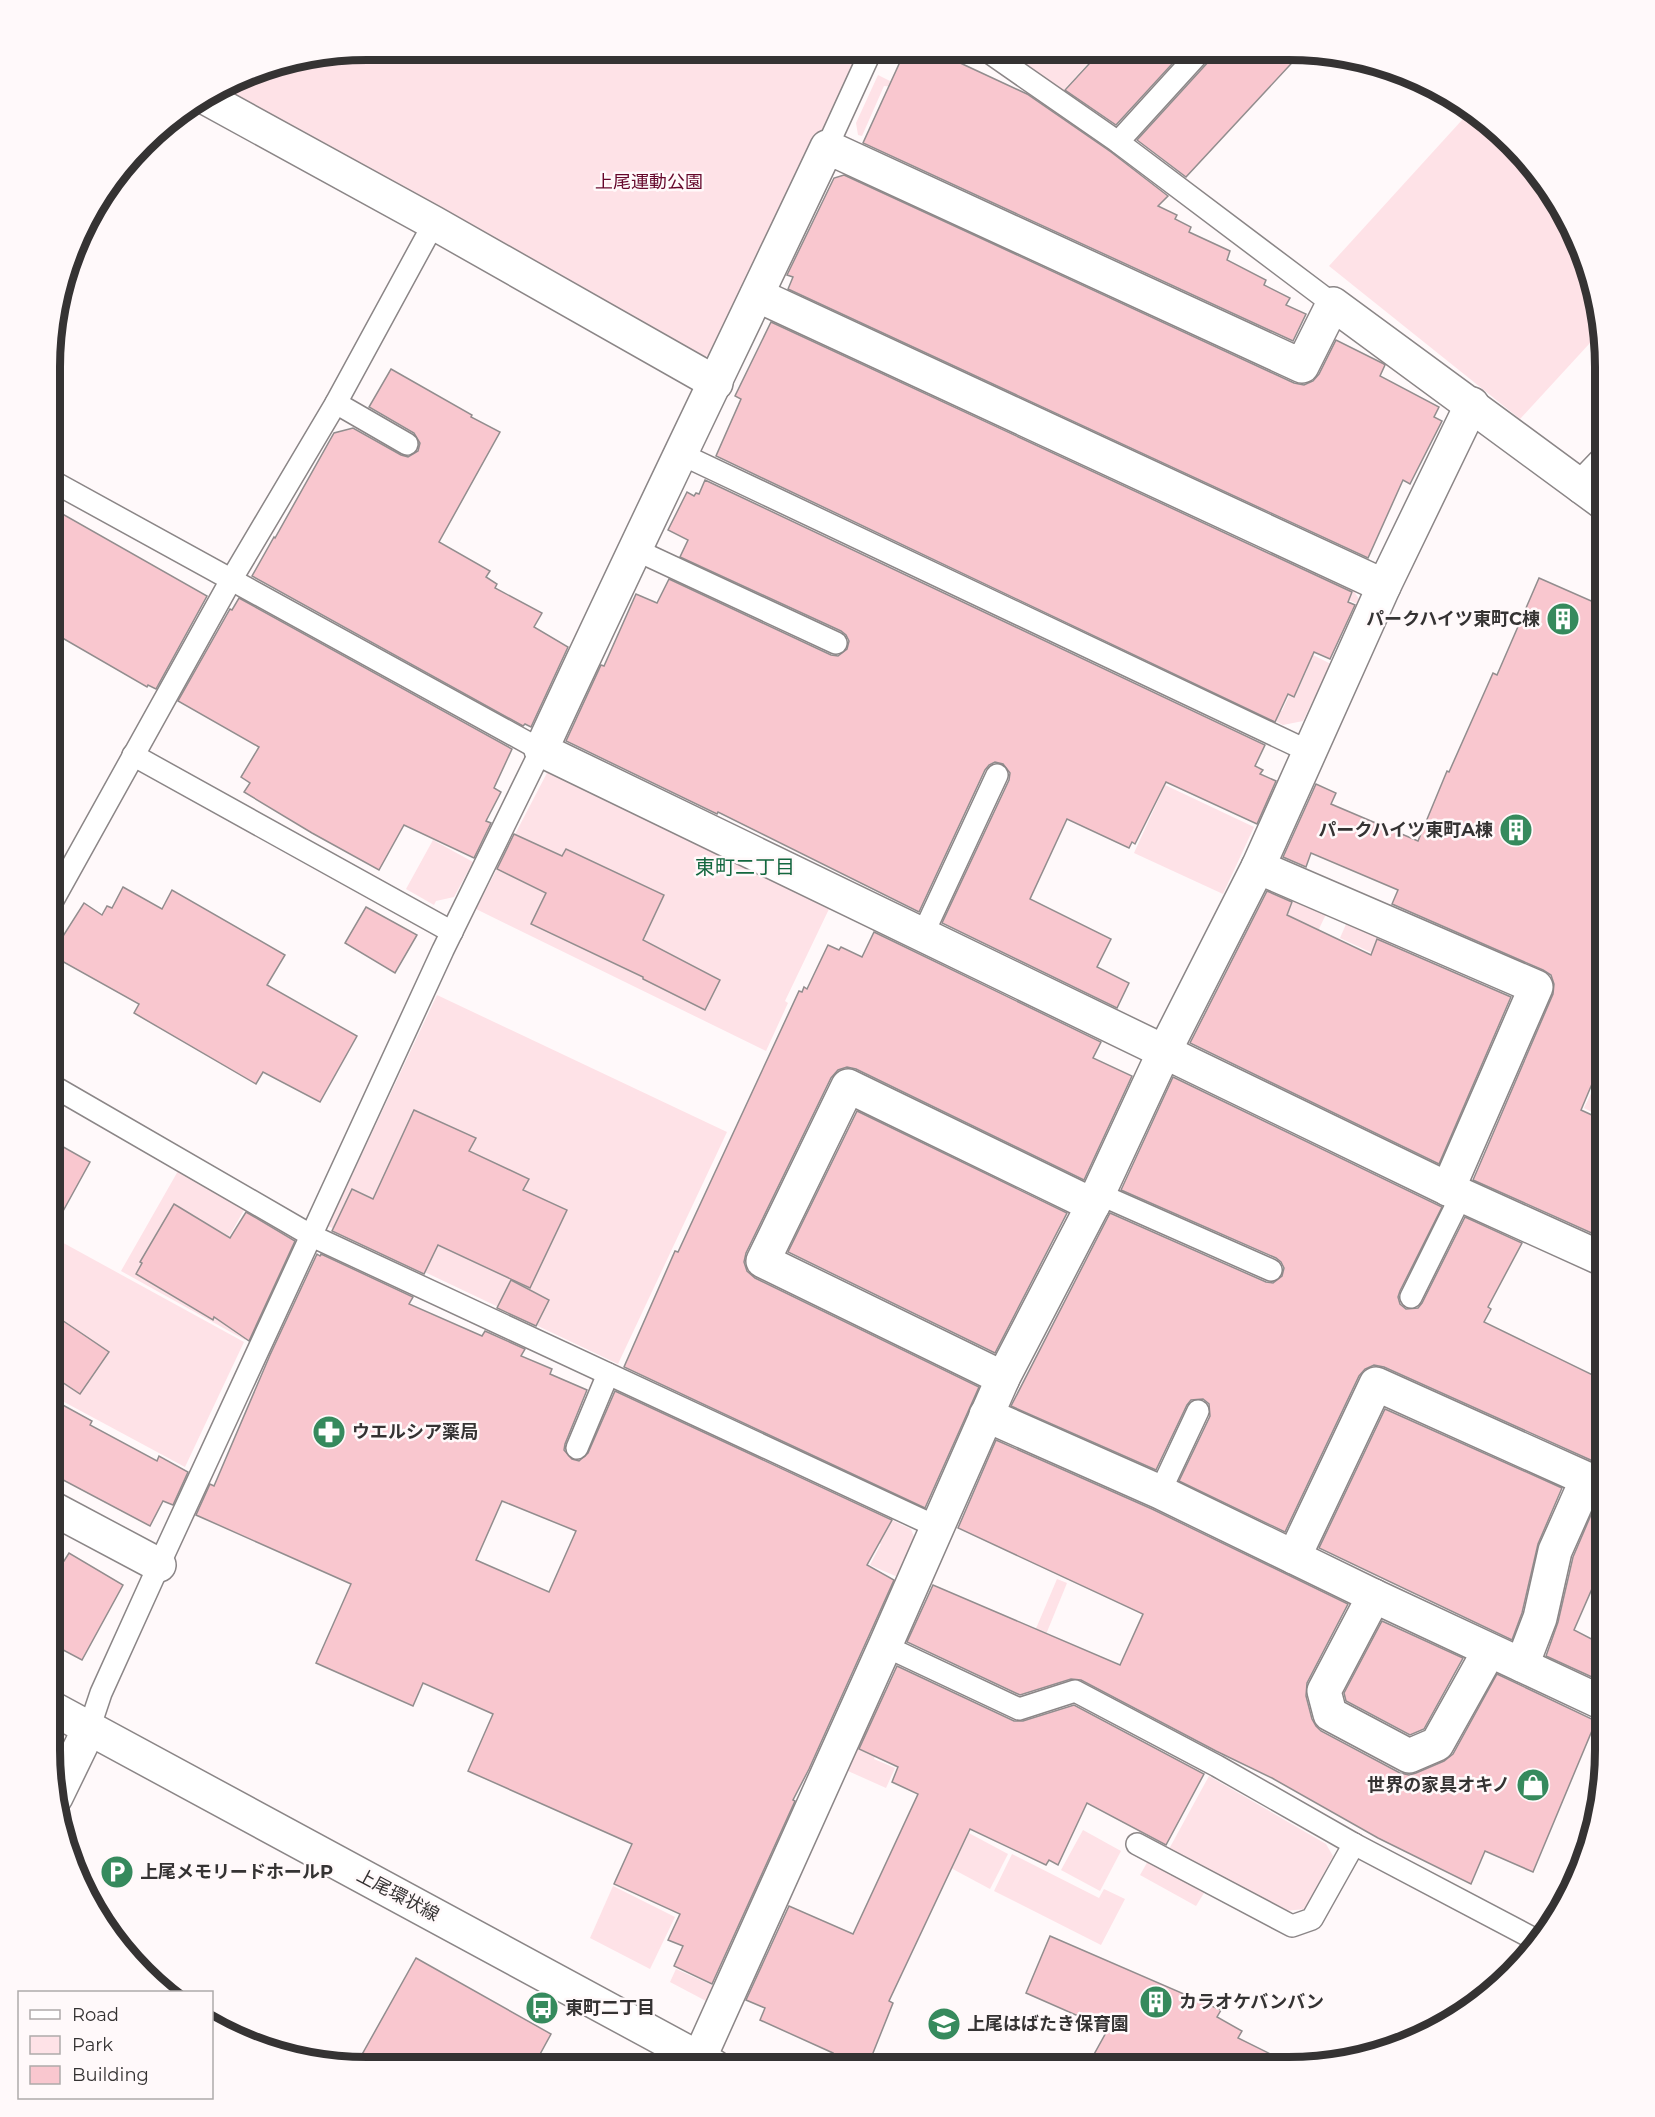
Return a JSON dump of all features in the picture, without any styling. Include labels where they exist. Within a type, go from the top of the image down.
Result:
[{"type":"street","points":[[212,101],[434,223],[716,383]]},
{"type":"street","points":[[1594,496],[1472,404],[1333,304],[1302,366],[827,147],[716,383],[634,549],[541,750],[922,936],[1455,1191],[1595,1255]]},
{"type":"street","points":[[757,295],[1384,586]]},
{"type":"street","points":[[710,2057],[885,1646],[1003,1378],[1096,1200],[1164,1052],[1258,867],[1384,586],[1472,404]]},
{"type":"street","points":[[1258,867],[1536,987],[1455,1191]]},
{"type":"street","points":[[1003,1378],[763,1261],[848,1086],[1096,1200]]},
{"type":"street","points":[[1294,1557],[1376,1384],[1587,1479],[1555,1551],[1540,1618],[1522,1665]]},
{"type":"street","points":[[986,1415],[1160,1492],[1489,1651],[1595,1699]]},
{"type":"street","points":[[60,1512],[159,1565]]},
{"type":"street","points":[[1374,1596],[1324,1691],[1330,1714],[1409,1756],[1437,1744],[1489,1651]]},
{"type":"street","name":"上尾環状線","points":[[60,1713],[696,2057]]},
{"type":"street","points":[[62,1784],[89,1729]]},
{"type":"lane","points":[[827,147],[867,60]]},
{"type":"lane","points":[[1000,60],[1118,142],[1333,304]]},
{"type":"lane","points":[[1118,142],[1193,60]]},
{"type":"lane","points":[[60,888],[231,580],[336,403],[434,223]]},
{"type":"lane","points":[[336,403],[407,444]]},
{"type":"lane","points":[[681,454],[1310,752]]},
{"type":"lane","points":[[60,485],[541,750],[452,932],[159,1565],[101,1693],[89,1729]]},
{"type":"lane","points":[[634,549],[836,643]]},
{"type":"lane","points":[[134,755],[452,932]]},
{"type":"lane","points":[[922,936],[997,775]]},
{"type":"lane","points":[[60,1090],[312,1236],[937,1527]]},
{"type":"lane","points":[[1411,1297],[1455,1191]]},
{"type":"lane","points":[[1096,1200],[1271,1270]]},
{"type":"lane","points":[[577,1448],[608,1374]]},
{"type":"lane","points":[[1160,1492],[1198,1411]]},
{"type":"lane","points":[[885,1646],[1019,1709],[1075,1691],[1217,1766],[1354,1844],[1532,1938]]},
{"type":"lane","points":[[1137,1844],[1292,1926],[1312,1919],[1354,1844]]},
{"type":"green space","name":"上尾運動公園","points":[[857,60],[712,353],[699,361],[223,96],[250,83],[288,70],[347,61]]},
{"type":"green space","points":[[1020,60],[1091,60],[1063,91]]},
{"type":"green space","points":[[878,75],[904,88],[884,86],[862,136],[858,135],[856,123]]},
{"type":"green space","points":[[1465,116],[1490,136],[1519,165],[1532,180],[1554,214],[1579,268],[1589,307],[1593,339],[1520,419],[1329,266]]},
{"type":"green space","points":[[1307,568],[1353,590],[1359,599],[1357,604],[1320,586],[1294,595]]},
{"type":"green space","points":[[1311,654],[1331,664],[1303,721],[1283,725],[1242,704],[1247,694],[1282,711],[1289,696],[1294,698],[1307,670],[1304,668]]},
{"type":"green space","points":[[548,771],[829,909],[785,1001],[788,1003],[766,1051],[476,909]]},
{"type":"green space","points":[[1165,785],[1254,827],[1223,894],[1134,853]]},
{"type":"green space","points":[[433,840],[473,862],[454,897],[436,901],[434,905],[406,889]]},
{"type":"green space","points":[[1282,892],[1327,912],[1318,931],[1274,911]]},
{"type":"green space","points":[[1347,922],[1392,942],[1385,959],[1340,938]]},
{"type":"green space","points":[[437,995],[727,1132],[618,1364],[328,1226]]},
{"type":"green space","points":[[1595,1085],[1595,1114],[1584,1108]]},
{"type":"green space","points":[[178,1171],[244,1210],[226,1242],[277,1271],[245,1340],[121,1271]]},
{"type":"green space","points":[[60,1241],[244,1342],[185,1467],[60,1400]]},
{"type":"green space","points":[[790,1472],[911,1529],[916,1542],[900,1578],[870,1565],[881,1544],[810,1508],[762,1548]]},
{"type":"green space","points":[[1057,1579],[1067,1583],[1040,1649],[1029,1645]]},
{"type":"green space","points":[[882,1690],[900,1698],[874,1759],[895,1768],[886,1788],[848,1771]]},
{"type":"green space","points":[[1209,1776],[1326,1844],[1333,1856],[1305,1909],[1285,1911],[1169,1849]]},
{"type":"green space","points":[[1083,1830],[1121,1851],[1100,1891],[1061,1870]]},
{"type":"green space","points":[[967,1832],[1008,1854],[990,1889],[949,1867]]},
{"type":"green space","points":[[1012,1854],[1099,1898],[1104,1889],[1125,1899],[1101,1945],[994,1891]]},
{"type":"green space","points":[[703,1859],[764,1888],[716,1997],[706,2001],[670,1982],[676,1969],[714,1986],[748,1912],[702,1890]]},
{"type":"green space","points":[[1148,1861],[1204,1893],[1196,1906],[1140,1875]]},
{"type":"green space","points":[[613,1886],[675,1917],[650,1969],[590,1938]]},
{"type":"building","points":[[901,60],[956,60],[1027,94],[1111,152],[1168,196],[1158,206],[1177,215],[1175,219],[1191,227],[1189,232],[1230,251],[1227,260],[1266,280],[1264,285],[1290,298],[1286,305],[1306,314],[1293,341],[863,143]]},
{"type":"building","points":[[1093,60],[1176,60],[1116,125],[1065,90]]},
{"type":"building","points":[[1294,60],[1186,177],[1137,140],[1209,61]]},
{"type":"building","points":[[844,175],[1294,383],[1304,385],[1313,381],[1319,374],[1336,340],[1385,365],[1380,376],[1439,407],[1434,417],[1442,421],[1410,484],[1403,480],[1368,558],[788,289],[793,277],[787,275],[834,178]]},
{"type":"building","points":[[771,322],[1352,592],[1348,602],[1355,605],[1330,659],[1314,652],[1294,697],[1288,694],[1275,722],[716,456],[741,399],[735,396]]},
{"type":"building","points":[[391,369],[500,432],[439,542],[490,571],[486,577],[497,584],[495,588],[542,613],[534,627],[568,647],[531,727],[525,724],[523,726],[252,576],[334,433],[353,428],[401,455],[408,457],[418,451],[420,443],[414,433],[369,407]]},
{"type":"building","points":[[705,480],[1265,745],[1255,766],[1263,770],[1260,774],[1276,781],[1257,824],[1166,782],[1135,844],[1132,842],[1129,848],[1067,819],[1030,899],[1111,939],[1097,967],[1129,983],[1117,1008],[942,923],[1009,780],[1010,773],[1003,764],[995,762],[985,770],[919,912],[718,812],[717,814],[566,741],[601,665],[604,666],[636,594],[657,603],[669,579],[831,655],[838,656],[847,649],[849,641],[841,631],[680,557],[688,540],[668,530],[687,492],[694,496],[696,493],[699,494]]},
{"type":"building","points":[[60,513],[207,596],[156,689],[148,685],[147,687],[60,637]]},
{"type":"building","points":[[1539,578],[1595,603],[1595,1077],[1581,1110],[1595,1116],[1595,1235],[1473,1180],[1553,994],[1554,984],[1551,975],[1392,904],[1398,890],[1311,853],[1306,867],[1283,857],[1316,784],[1336,793],[1331,804],[1418,841],[1447,771],[1449,772],[1493,673],[1497,675]]},
{"type":"building","points":[[239,598],[512,749],[494,788],[501,792],[486,821],[491,823],[474,858],[404,825],[379,870],[244,792],[250,783],[241,777],[259,747],[178,701],[230,609],[232,610]]},
{"type":"building","points":[[514,834],[562,856],[566,849],[664,895],[643,940],[720,980],[705,1010],[643,977],[531,924],[546,893],[497,869]]},
{"type":"building","points":[[123,887],[162,909],[172,890],[285,955],[267,985],[357,1036],[320,1102],[263,1072],[256,1084],[134,1013],[139,1004],[60,960],[60,941],[84,903],[102,915],[107,906],[112,908]]},
{"type":"building","points":[[1267,891],[1292,902],[1287,915],[1371,955],[1377,939],[1511,997],[1439,1164],[1190,1043]]},
{"type":"building","points":[[366,907],[417,935],[395,973],[345,943]]},
{"type":"building","points":[[874,932],[1101,1042],[1093,1058],[1132,1076],[1084,1180],[856,1069],[847,1067],[838,1070],[831,1078],[746,1253],[744,1262],[747,1271],[755,1278],[979,1387],[925,1508],[624,1367],[675,1251],[678,1252],[799,991],[802,992],[804,987],[807,989],[828,945],[839,950],[841,947],[862,957]]},
{"type":"building","points":[[1173,1077],[1442,1207],[1400,1291],[1398,1297],[1400,1304],[1406,1309],[1418,1308],[1422,1303],[1465,1217],[1522,1243],[1488,1307],[1491,1309],[1484,1322],[1595,1376],[1595,1462],[1384,1367],[1374,1365],[1365,1369],[1359,1376],[1285,1532],[1179,1481],[1210,1416],[1209,1404],[1203,1399],[1191,1400],[1187,1405],[1156,1470],[1011,1406],[1110,1213],[1266,1282],[1273,1283],[1282,1276],[1284,1268],[1276,1258],[1121,1190]]},
{"type":"building","points":[[414,1110],[476,1138],[469,1151],[529,1179],[523,1190],[567,1210],[530,1288],[438,1245],[424,1274],[332,1231],[352,1189],[373,1199]]},
{"type":"building","points":[[857,1111],[1067,1213],[995,1353],[788,1252]]},
{"type":"building","points":[[60,1145],[90,1162],[60,1217]]},
{"type":"building","points":[[174,1204],[230,1238],[246,1212],[295,1241],[249,1341],[214,1317],[213,1320],[136,1274],[142,1263],[140,1262]]},
{"type":"building","points":[[317,1254],[320,1256],[321,1254],[413,1297],[409,1304],[482,1336],[485,1331],[525,1349],[521,1356],[552,1369],[550,1374],[587,1390],[565,1444],[564,1450],[572,1459],[579,1461],[588,1453],[615,1391],[892,1520],[867,1565],[894,1580],[712,1984],[674,1966],[683,1946],[668,1940],[680,1914],[614,1884],[632,1844],[468,1771],[493,1714],[423,1683],[413,1706],[316,1663],[351,1584],[196,1515],[210,1484],[214,1486],[270,1355]],"holes":[[[502,1501],[576,1531],[549,1592],[476,1560]]]},
{"type":"building","points":[[511,1280],[549,1300],[536,1326],[497,1308]]},
{"type":"building","points":[[60,1319],[109,1352],[80,1394],[60,1381]]},
{"type":"building","points":[[60,1403],[92,1421],[90,1425],[157,1461],[159,1456],[188,1472],[173,1505],[163,1501],[150,1526],[60,1478]]},
{"type":"building","points":[[1385,1409],[1562,1488],[1538,1544],[1522,1613],[1512,1640],[1319,1548]]},
{"type":"building","points":[[996,1440],[1152,1509],[1348,1604],[1307,1683],[1306,1696],[1312,1719],[1321,1731],[1400,1773],[1409,1775],[1416,1773],[1444,1761],[1453,1754],[1497,1674],[1595,1721],[1533,1872],[1485,1851],[1471,1884],[1378,1838],[1272,1778],[1081,1680],[1071,1679],[1020,1695],[907,1642],[933,1585],[1120,1665],[1143,1614],[958,1528]]},
{"type":"building","points":[[1595,1505],[1595,1582],[1574,1630],[1595,1641],[1595,1678],[1546,1656],[1558,1622],[1573,1557]]},
{"type":"building","points":[[69,1553],[123,1585],[82,1660],[60,1648],[60,1559],[64,1561]]},
{"type":"building","points":[[1382,1621],[1463,1658],[1424,1729],[1410,1735],[1346,1701],[1344,1693]]},
{"type":"building","points":[[897,1666],[1014,1721],[1023,1721],[1074,1705],[1204,1774],[1166,1845],[1087,1803],[1058,1865],[1049,1860],[1046,1865],[970,1829],[889,2001],[893,2003],[871,2057],[831,2057],[833,2053],[760,2020],[765,2008],[746,2000],[789,1906],[853,1934],[918,1794],[892,1782],[898,1767],[859,1749]]},
{"type":"building","points":[[1050,1936],[1221,2010],[1217,2017],[1242,2031],[1238,2038],[1277,2057],[1093,2057],[1108,2029],[1026,1993]]},
{"type":"building","points":[[416,1958],[551,2034],[538,2057],[361,2057]]},
{"type":"place","name":"パークハイツ東町C棟","points":[[1563,619]]},
{"type":"place","name":"パークハイツ東町A棟","points":[[1516,830]]},
{"type":"place","name":"ウエルシア薬局","points":[[329,1432]]},
{"type":"place","name":"世界の家具オキノ","points":[[1533,1785]]},
{"type":"place","name":"上尾メモリードホールP","points":[[117,1872]]},
{"type":"place","name":"カラオケバンバン","points":[[1156,2002]]},
{"type":"place","name":"東町二丁目","points":[[542,2008]]},
{"type":"place","name":"上尾はばたき保育園","points":[[944,2024]]},
{"type":"district","name":"東町二丁目","points":[[745,867]]}]
